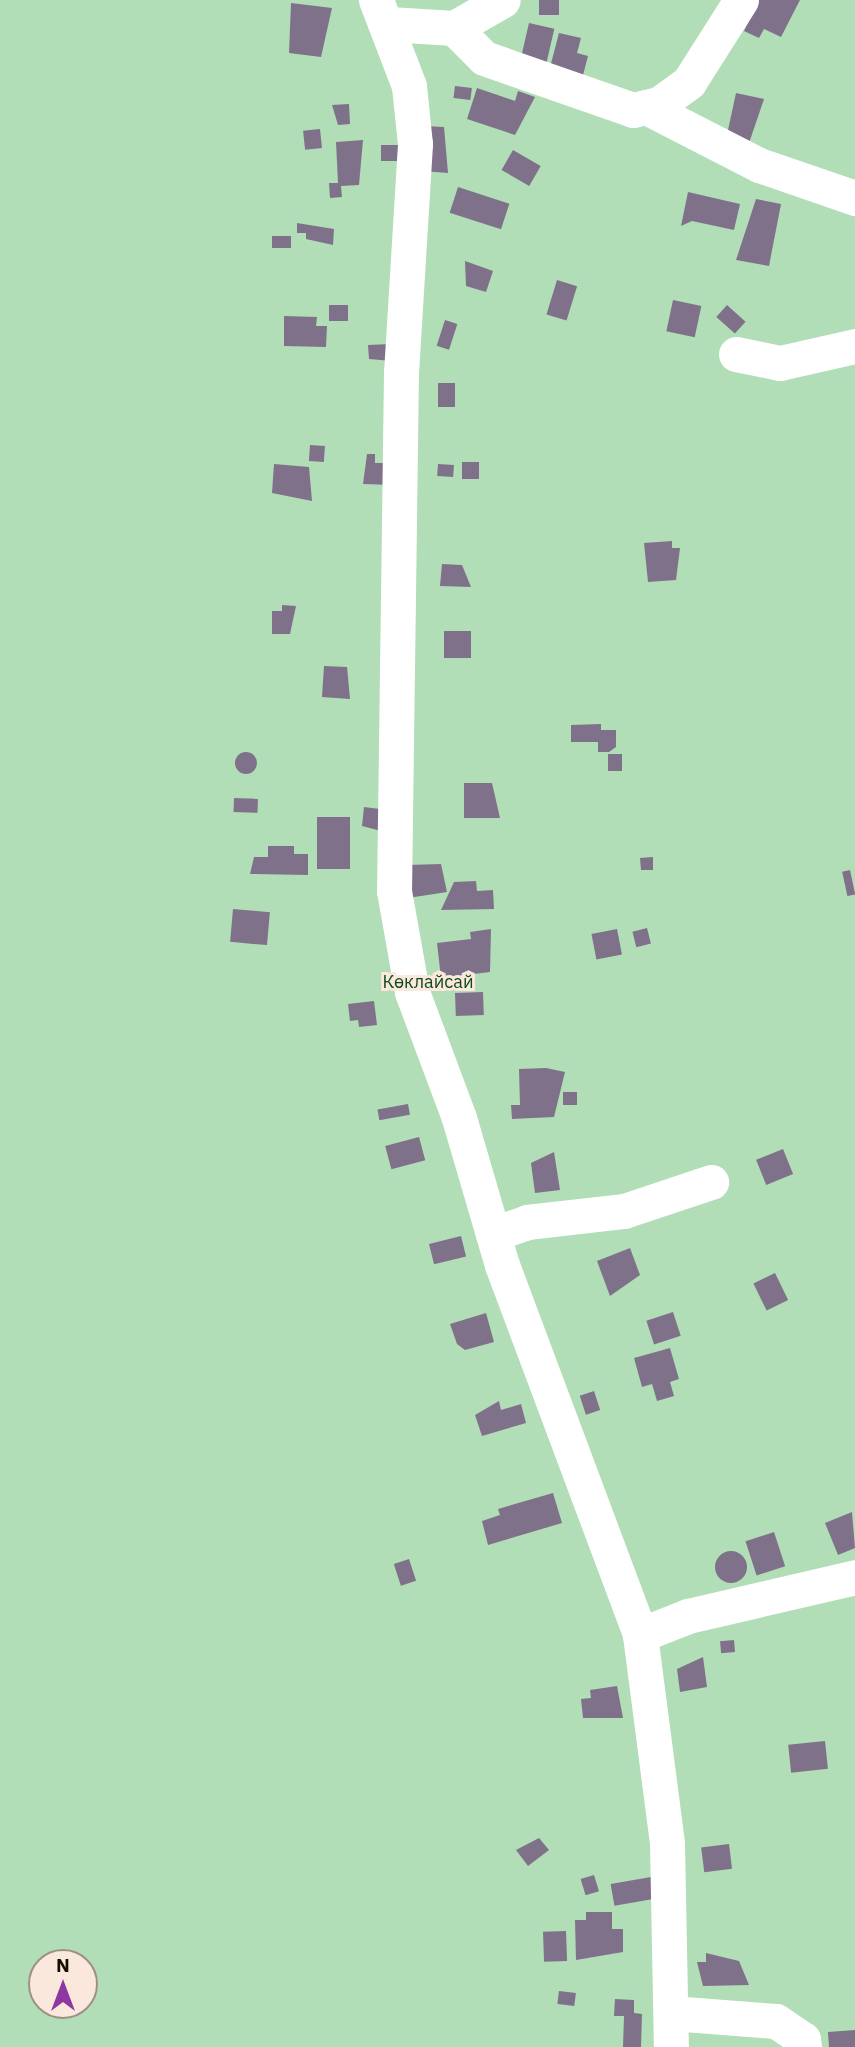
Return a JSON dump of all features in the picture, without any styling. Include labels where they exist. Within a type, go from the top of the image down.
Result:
[{"type":"street","points":[[454,28],[503,0]]},
{"type":"street","points":[[382,12],[454,28],[484,58],[546,85],[633,110],[646,107],[689,82],[741,0]]},
{"type":"street","points":[[382,12],[409,86],[415,144],[401,372],[394,891],[412,992],[493,1234],[640,1635],[667,1843],[671,2047]]},
{"type":"street","points":[[646,107],[759,165],[855,198]]},
{"type":"street","points":[[736,355],[780,363],[855,346]]},
{"type":"street","points":[[493,1234],[527,1222],[624,1210],[711,1182]]},
{"type":"street","points":[[640,1635],[688,1616],[855,1577]]},
{"type":"street","points":[[671,2013],[776,2021],[804,2047]]},
{"type":"green space","name":"Көклайсай","points":[[0,0],[855,0],[855,2047],[0,2047]]},
{"type":"building","points":[[539,0],[559,0],[559,15],[539,15]]},
{"type":"building","points":[[759,0],[800,0],[781,37],[764,29],[759,38],[744,31]]},
{"type":"building","points":[[291,3],[332,8],[321,57],[289,53]]},
{"type":"building","points":[[529,23],[554,29],[545,70],[520,64]]},
{"type":"building","points":[[559,33],[581,38],[577,53],[588,56],[581,83],[548,75]]},
{"type":"building","points":[[455,86],[472,88],[470,100],[454,98]]},
{"type":"building","points":[[477,88],[515,101],[518,91],[535,97],[515,135],[467,119]]},
{"type":"building","points":[[736,93],[764,99],[747,149],[725,144]]},
{"type":"building","points":[[349,104],[350,124],[338,125],[332,105]]},
{"type":"building","points":[[424,126],[444,127],[448,173],[422,171]]},
{"type":"building","points":[[320,129],[322,148],[305,150],[303,131]]},
{"type":"building","points":[[363,140],[359,185],[341,186],[342,197],[330,198],[329,183],[338,183],[336,142]]},
{"type":"building","points":[[381,145],[404,145],[404,161],[381,161]]},
{"type":"building","points":[[513,150],[541,166],[529,186],[502,170]]},
{"type":"building","points":[[458,187],[509,204],[501,229],[450,213]]},
{"type":"building","points":[[688,192],[740,204],[734,230],[692,221],[681,226]]},
{"type":"building","points":[[756,199],[781,204],[769,266],[736,260]]},
{"type":"building","points":[[297,223],[334,229],[333,245],[306,239],[306,233],[297,233]]},
{"type":"building","points":[[272,236],[291,236],[291,248],[272,248]]},
{"type":"building","points":[[465,261],[493,271],[486,292],[466,286]]},
{"type":"building","points":[[557,280],[577,286],[567,321],[546,314]]},
{"type":"building","points":[[673,300],[701,306],[695,337],[666,331]]},
{"type":"building","points":[[329,305],[348,305],[348,321],[329,321]]},
{"type":"building","points":[[727,305],[746,322],[735,334],[716,317]]},
{"type":"building","points":[[284,316],[317,317],[316,326],[327,326],[326,347],[284,346]]},
{"type":"building","points":[[445,320],[457,324],[449,350],[437,346]]},
{"type":"building","points":[[391,344],[392,361],[369,359],[368,345]]},
{"type":"building","points":[[438,383],[455,383],[455,407],[438,407]]},
{"type":"building","points":[[310,445],[325,446],[324,462],[309,461]]},
{"type":"building","points":[[367,454],[375,454],[375,463],[392,463],[392,485],[363,484]]},
{"type":"building","points":[[462,462],[479,462],[479,479],[462,479]]},
{"type":"building","points":[[274,464],[309,467],[312,501],[272,493]]},
{"type":"building","points":[[438,464],[454,465],[453,477],[437,476]]},
{"type":"building","points":[[672,541],[672,548],[680,548],[676,580],[648,582],[644,543]]},
{"type":"building","points":[[442,564],[462,565],[471,587],[440,586]]},
{"type":"building","points":[[282,605],[296,606],[290,634],[272,634],[272,611],[282,611]]},
{"type":"building","points":[[444,631],[471,631],[471,658],[444,658]]},
{"type":"building","points":[[324,666],[347,667],[350,699],[322,697]]},
{"type":"building","points":[[601,724],[601,730],[616,730],[616,747],[609,752],[598,752],[598,742],[571,742],[571,725]]},
{"type":"building","points":[[246,752],[254,755],[257,763],[254,771],[246,774],[238,771],[235,763],[238,755]]},
{"type":"building","points":[[608,754],[622,754],[622,771],[608,771]]},
{"type":"building","points":[[464,783],[492,783],[500,818],[464,818]]},
{"type":"building","points":[[234,798],[258,799],[257,813],[234,812]]},
{"type":"building","points":[[364,807],[388,810],[385,832],[362,826]]},
{"type":"building","points":[[317,817],[350,817],[350,869],[317,869]]},
{"type":"building","points":[[268,846],[294,846],[294,854],[308,854],[308,875],[250,874],[254,857],[268,857]]},
{"type":"building","points":[[653,857],[653,870],[641,870],[640,858]]},
{"type":"building","points":[[441,864],[447,892],[408,898],[407,865]]},
{"type":"building","points":[[850,870],[855,894],[847,896],[842,872]]},
{"type":"building","points":[[476,881],[477,891],[493,890],[494,909],[441,910],[454,882]]},
{"type":"building","points":[[233,909],[270,912],[267,945],[230,942]]},
{"type":"building","points":[[647,928],[651,944],[636,947],[632,932]]},
{"type":"building","points":[[491,929],[490,972],[441,978],[437,943],[471,939],[470,932]]},
{"type":"building","points":[[617,929],[622,955],[596,959],[591,934]]},
{"type":"building","points":[[483,992],[484,1015],[456,1016],[455,993]]},
{"type":"building","points":[[374,1001],[377,1025],[359,1027],[358,1020],[350,1021],[348,1004]]},
{"type":"building","points":[[546,1068],[565,1072],[554,1117],[512,1119],[511,1105],[520,1105],[519,1069]]},
{"type":"building","points":[[563,1092],[577,1092],[577,1105],[563,1105]]},
{"type":"building","points":[[408,1104],[410,1115],[379,1120],[377,1109]]},
{"type":"building","points":[[419,1137],[425,1160],[391,1169],[385,1146]]},
{"type":"building","points":[[783,1149],[793,1174],[766,1185],[756,1160]]},
{"type":"building","points":[[554,1152],[560,1190],[535,1193],[531,1163]]},
{"type":"building","points":[[461,1236],[466,1256],[434,1264],[429,1244]]},
{"type":"building","points":[[630,1248],[640,1275],[610,1296],[597,1261]]},
{"type":"building","points":[[775,1273],[788,1300],[767,1310],[753,1284]]},
{"type":"building","points":[[673,1312],[681,1336],[654,1344],[646,1321]]},
{"type":"building","points":[[486,1313],[494,1342],[465,1350],[457,1344],[450,1324]]},
{"type":"building","points":[[670,1348],[679,1379],[670,1382],[674,1396],[657,1401],[652,1384],[642,1387],[634,1358]]},
{"type":"building","points":[[594,1391],[600,1410],[586,1415],[580,1396]]},
{"type":"building","points":[[499,1401],[501,1410],[521,1404],[526,1423],[482,1436],[475,1415]]},
{"type":"building","points":[[553,1493],[562,1523],[488,1545],[482,1521],[500,1515],[498,1509]]},
{"type":"building","points":[[852,1512],[855,1548],[838,1555],[825,1523]]},
{"type":"building","points":[[774,1532],[785,1566],[757,1576],[745,1541]]},
{"type":"building","points":[[731,1551],[742,1556],[747,1567],[742,1578],[731,1583],[720,1578],[715,1567],[720,1556]]},
{"type":"building","points":[[409,1559],[416,1581],[401,1586],[394,1564]]},
{"type":"building","points":[[734,1640],[735,1652],[721,1653],[720,1641]]},
{"type":"building","points":[[703,1657],[707,1687],[680,1692],[677,1669]]},
{"type":"building","points":[[617,1686],[623,1718],[583,1718],[581,1699],[591,1698],[590,1690]]},
{"type":"building","points":[[825,1741],[828,1769],[791,1773],[788,1745]]},
{"type":"building","points":[[539,1838],[549,1850],[528,1866],[516,1850]]},
{"type":"building","points":[[729,1844],[732,1869],[704,1872],[701,1847]]},
{"type":"building","points":[[594,1875],[599,1891],[586,1895],[581,1879]]},
{"type":"building","points":[[651,1877],[655,1899],[614,1906],[611,1884]]},
{"type":"building","points":[[586,1912],[612,1912],[612,1929],[623,1929],[623,1952],[576,1960],[575,1920],[586,1920]]},
{"type":"building","points":[[566,1931],[567,1961],[544,1962],[543,1932]]},
{"type":"building","points":[[706,1953],[739,1961],[749,1985],[703,1986],[697,1962],[706,1962]]},
{"type":"building","points":[[559,1991],[576,1993],[574,2006],[557,2004]]},
{"type":"building","points":[[615,1999],[634,2000],[634,2013],[642,2014],[641,2047],[623,2047],[624,2016],[614,2016]]},
{"type":"building","points":[[855,2030],[855,2047],[829,2047],[828,2032]]}]
